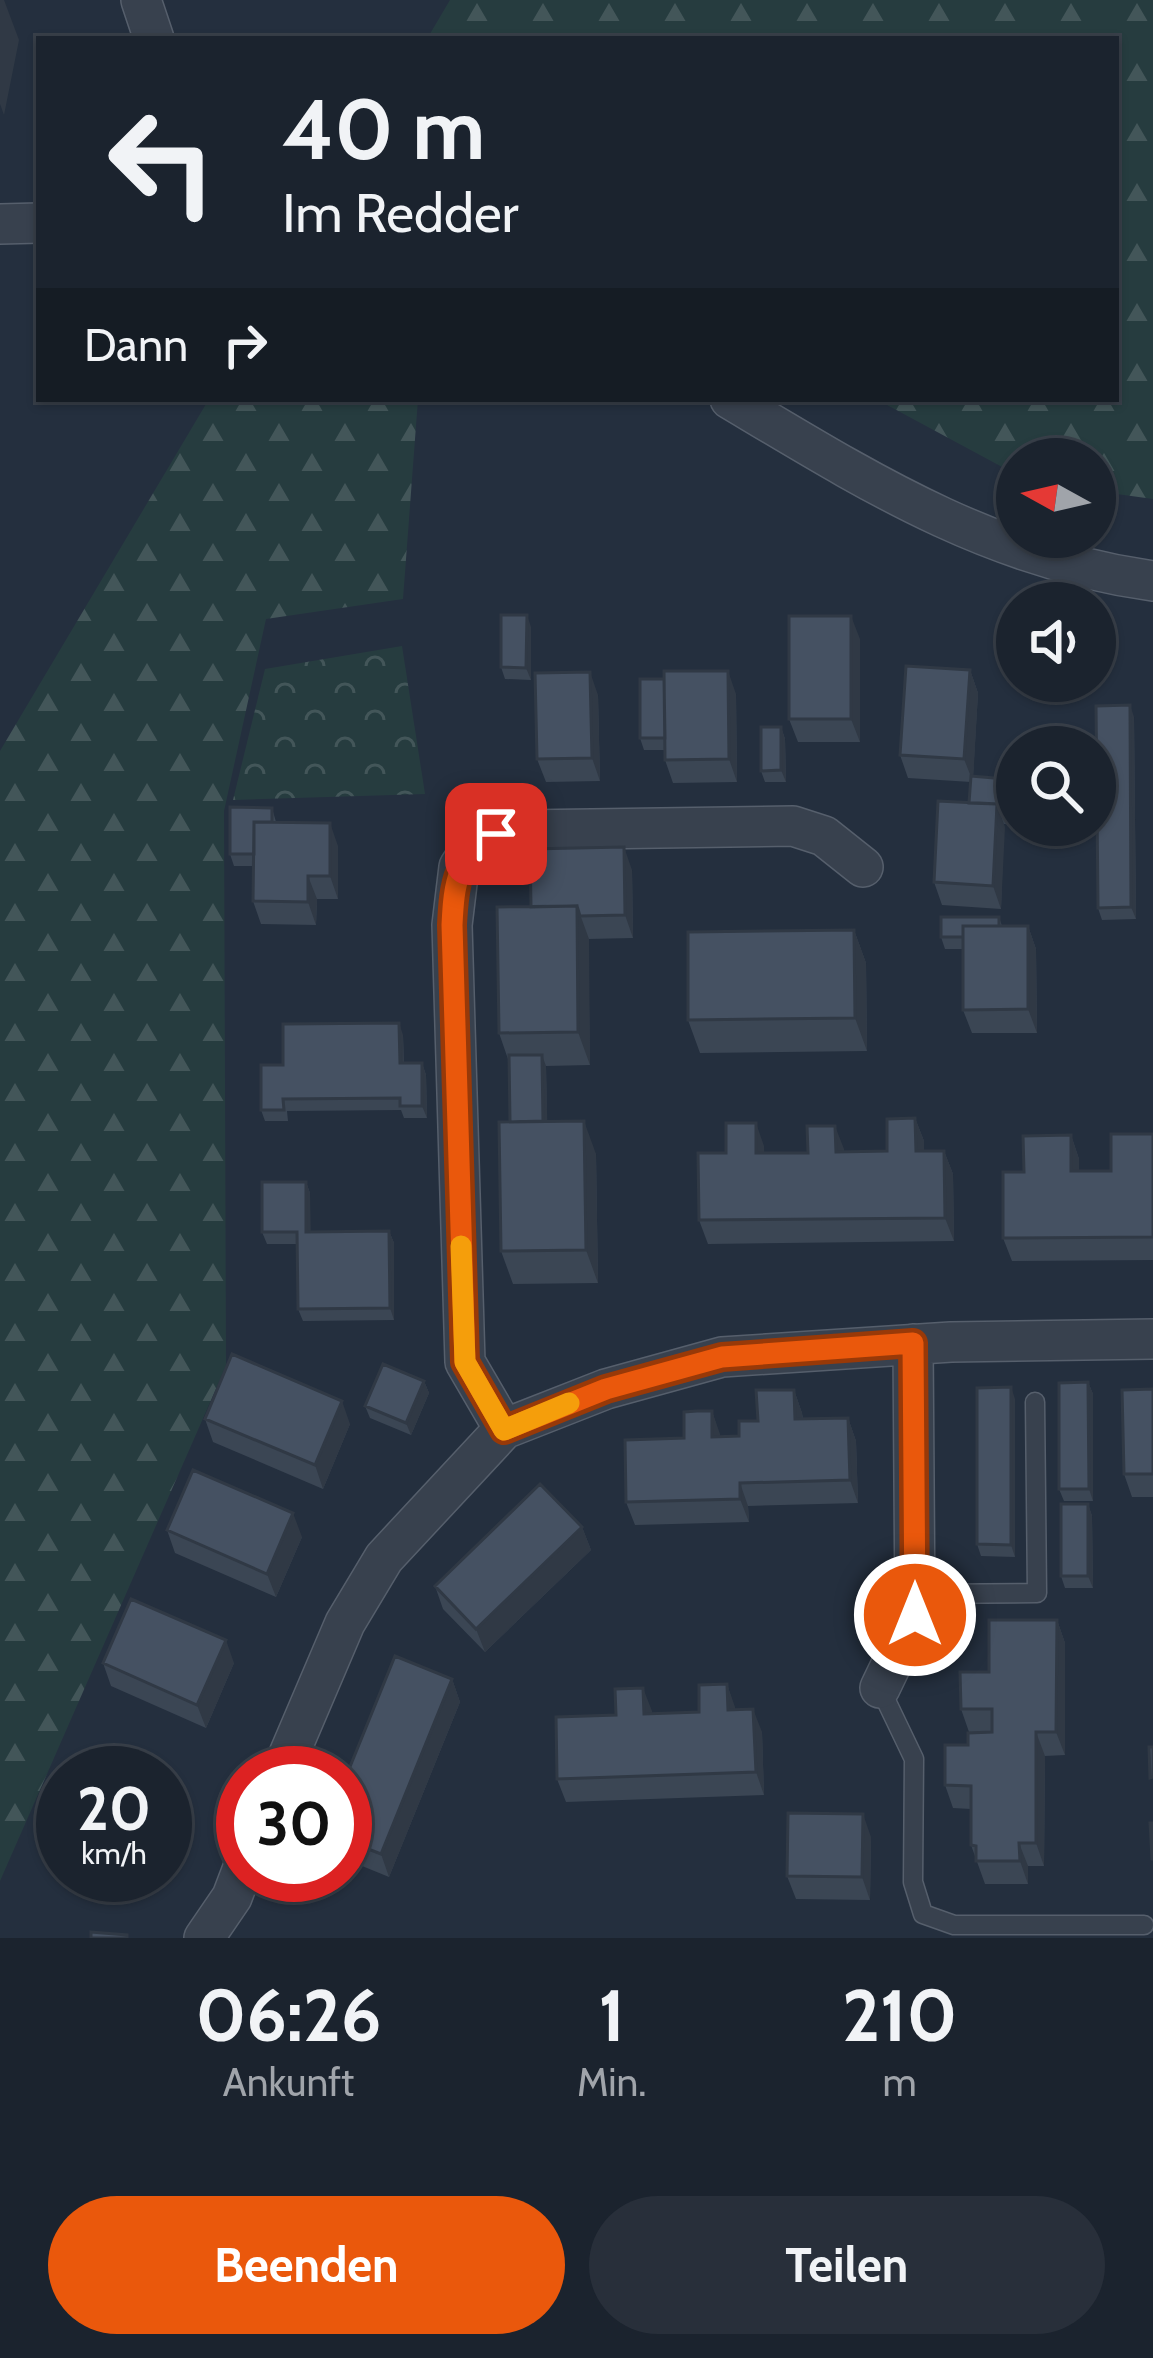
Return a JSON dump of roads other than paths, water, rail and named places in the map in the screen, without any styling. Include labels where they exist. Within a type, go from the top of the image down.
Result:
[{"type":"street","points":[[140,0],[153,36]]},
{"type":"street","points":[[0,224],[36,224]]},
{"type":"street","points":[[735,402],[934,518],[1022,554],[1153,581]]},
{"type":"street","points":[[504,1430],[465,1362],[452,958],[459,867],[472,848],[496,834],[523,830],[778,826],[824,836],[863,867]]},
{"type":"street","points":[[292,1746],[344,1623],[384,1558],[504,1430],[606,1389],[722,1357],[913,1343],[1153,1340]]},
{"type":"street","points":[[880,1688],[915,1615],[913,1343]]},
{"type":"street","points":[[204,1938],[229,1902]]},
{"type":"lane","points":[[915,1594],[1036,1593],[1035,1402]]},
{"type":"lane","points":[[880,1688],[914,1759],[913,1882],[923,1914],[954,1925],[1144,1925]]}]
